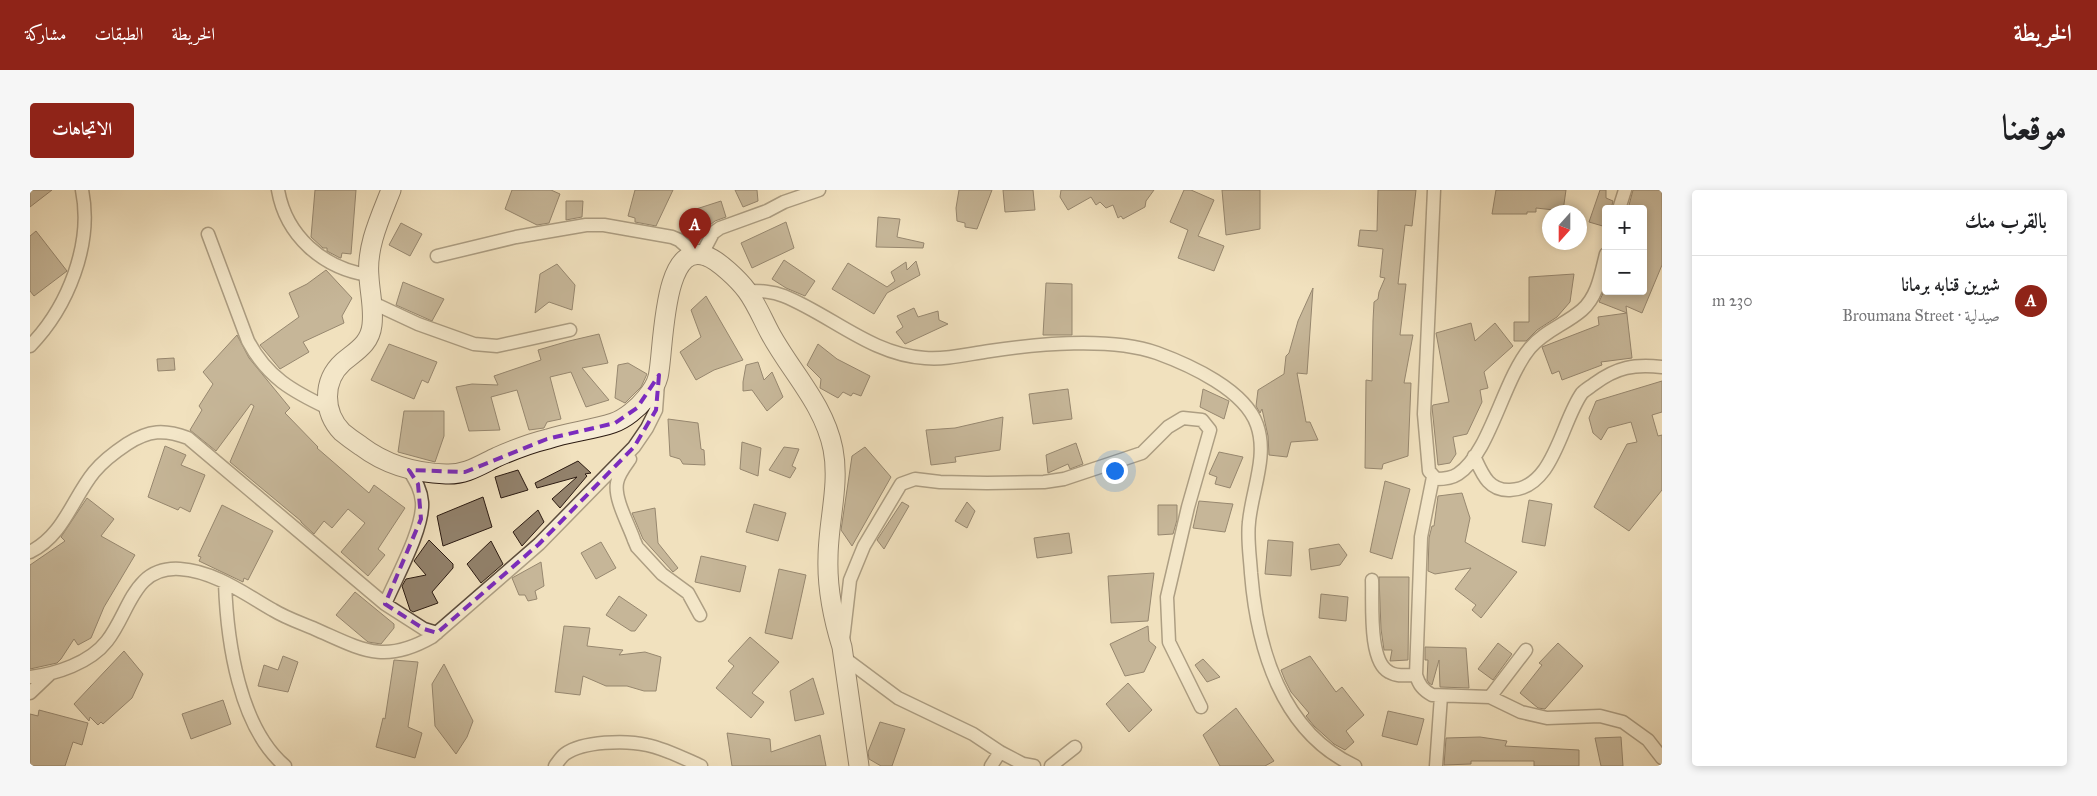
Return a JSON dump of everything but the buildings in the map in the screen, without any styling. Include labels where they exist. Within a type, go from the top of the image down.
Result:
[{"type":"street","points":[[30,346],[53,314],[72,282],[84,235],[86,210],[82,190]]},
{"type":"street","points":[[278,190],[285,213],[294,230],[309,248],[327,262],[348,271],[368,276]]},
{"type":"street","points":[[390,190],[372,241],[368,276],[373,303],[372,328],[366,341],[357,352],[343,362],[335,371],[329,383],[327,396],[328,408],[341,431],[369,452],[408,470],[448,474],[465,472],[546,439],[615,423],[643,402],[652,391],[658,375]]},
{"type":"street","points":[[700,614],[688,593],[662,574],[637,547],[617,492],[616,483],[621,471],[633,454],[650,437],[657,424],[658,375],[663,324],[673,280],[680,265],[698,254],[713,232],[720,228],[819,190]]},
{"type":"street","points":[[1434,190],[1424,396],[1426,452],[1429,471],[1436,479],[1443,479],[1459,473],[1474,456],[1489,429],[1516,370],[1529,349],[1541,337],[1586,306],[1597,287],[1602,269]]},
{"type":"street","points":[[1620,205],[1625,190]]},
{"type":"street","points":[[437,256],[516,237],[586,225],[604,225],[672,237],[679,240],[698,254],[718,263],[747,291],[780,351],[820,412],[832,446],[834,482],[828,556],[829,585],[834,619],[842,652],[859,766]]},
{"type":"street","points":[[208,234],[248,342],[256,358],[267,370],[295,393],[328,408]]},
{"type":"street","points":[[747,291],[762,291],[783,295],[874,344],[914,357],[947,358],[1054,344],[1129,347],[1157,353],[1200,372],[1223,385],[1248,407],[1257,424],[1262,444],[1248,538],[1253,600],[1269,667],[1278,687],[1301,723],[1333,753],[1355,766]]},
{"type":"street","points":[[373,303],[418,324],[474,344],[497,346],[570,330]]},
{"type":"street","points":[[1474,456],[1490,485],[1502,490],[1513,490],[1529,486],[1540,477],[1582,392],[1607,374],[1622,368],[1644,365],[1662,367]]},
{"type":"street","points":[[30,677],[74,664],[96,652],[107,641],[139,586],[148,577],[156,572],[180,569],[225,583],[276,612],[370,652],[398,652],[417,646],[437,632],[546,537],[634,447],[656,410]]},
{"type":"street","points":[[842,652],[850,580],[864,546],[901,484],[915,479],[979,483],[1044,482],[1064,479],[1142,453],[1168,427],[1183,418],[1202,420],[1210,430],[1188,506],[1167,597],[1169,642],[1201,707]]},
{"type":"street","points":[[30,552],[46,542],[60,528],[95,470],[114,452],[135,439],[156,431],[173,433],[188,438],[385,604],[424,629],[437,632]]},
{"type":"street","points":[[385,604],[420,519],[422,501],[418,484],[408,470]]},
{"type":"street","points":[[1433,477],[1421,537],[1416,675],[1418,684],[1424,691],[1432,695],[1490,697],[1520,712],[1547,718],[1600,716],[1622,722],[1648,740],[1662,758]]},
{"type":"street","points":[[1372,580],[1377,657],[1382,667],[1389,672],[1397,675],[1416,675]]},
{"type":"street","points":[[225,583],[226,617],[229,636],[238,676],[253,726],[268,750],[285,766]]},
{"type":"street","points":[[1490,697],[1526,650]]},
{"type":"street","points":[[842,652],[898,698],[973,734],[1000,752],[1023,764],[1034,766]]},
{"type":"street","points":[[30,693],[52,672]]},
{"type":"street","points":[[1436,766],[1441,696]]},
{"type":"street","points":[[555,766],[565,754],[581,746],[608,743],[646,744],[701,766]]},
{"type":"street","points":[[1051,766],[1075,747]]},
{"type":"street","points":[[991,766],[1000,752]]},
{"type":"highlighted area","points":[[659,375],[656,410],[634,447],[539,544],[437,633],[424,629],[385,604],[421,519],[418,484],[409,470],[465,472],[547,439],[615,423],[637,408]]},
{"type":"place","name":"شيرين قنابه برمانا","points":[[695,249]]}]
